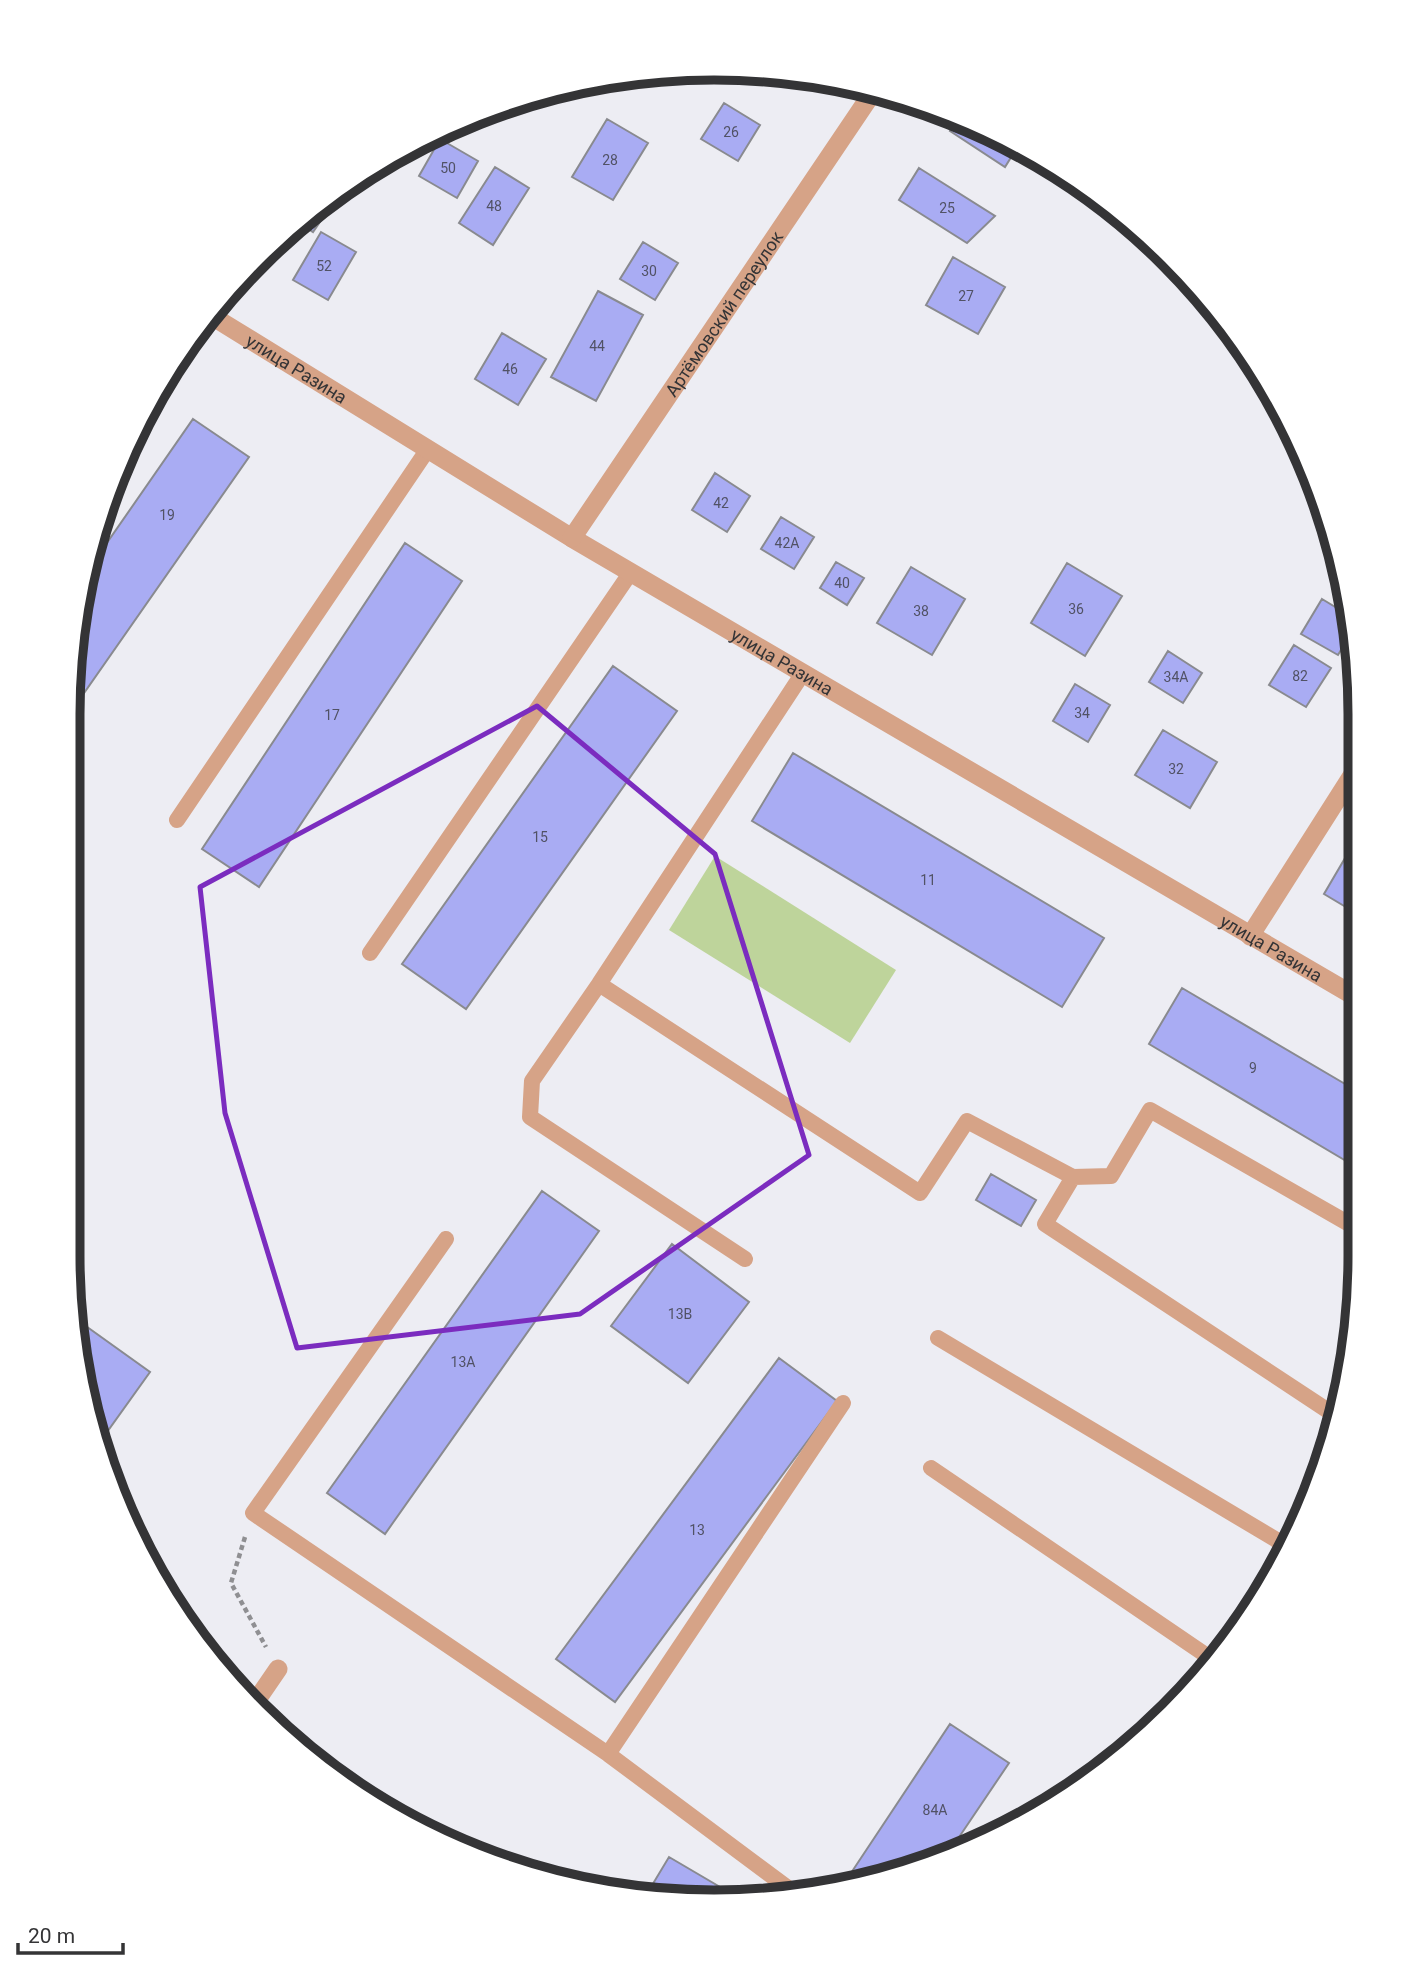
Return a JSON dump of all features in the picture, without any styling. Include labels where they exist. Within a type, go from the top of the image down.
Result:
[{"type":"street","name":"Артёмовский переулок","points":[[572,538],[868,100]]},
{"type":"street","name":"улица Разина","points":[[218,320],[572,538],[1348,992]]},
{"type":"street","points":[[1250,936],[1348,782]]},
{"type":"street","points":[[259,1697],[278,1669]]},
{"type":"lane","points":[[177,820],[428,449]]},
{"type":"lane","points":[[370,953],[631,572]]},
{"type":"lane","points":[[745,1259],[530,1117],[532,1081],[599,984],[803,673]]},
{"type":"lane","points":[[599,984],[920,1193],[967,1121],[1073,1177],[1111,1176],[1150,1110],[1348,1223]]},
{"type":"lane","points":[[1073,1177],[1045,1224],[1328,1411]]},
{"type":"lane","points":[[446,1239],[253,1513],[608,1754],[785,1886]]},
{"type":"lane","points":[[938,1338],[1280,1542]]},
{"type":"lane","points":[[608,1754],[843,1403]]},
{"type":"lane","points":[[931,1468],[1206,1656]]},
{"type":"path","points":[[253,1513],[231,1583],[278,1669]]},
{"type":"highlighted area","points":[[537,706],[715,854],[809,1155],[580,1314],[297,1348],[225,1113],[200,887]]},
{"type":"green space","points":[[715,856],[896,970],[850,1043],[669,930]]},
{"type":"building","points":[[724,103],[760,125],[738,161],[701,139]]},
{"type":"building","points":[[607,119],[648,143],[613,200],[572,177]]},
{"type":"building","points":[[952,128],[1012,155],[1005,167],[950,131]]},
{"type":"building","points":[[444,141],[478,161],[457,198],[419,176],[437,145]]},
{"type":"building","points":[[495,167],[529,188],[493,245],[459,223]]},
{"type":"building","points":[[919,168],[995,216],[967,243],[899,200]]},
{"type":"building","points":[[326,212],[313,232],[307,228]]},
{"type":"building","points":[[321,232],[356,252],[328,300],[293,280]]},
{"type":"building","points":[[643,242],[678,263],[655,300],[620,279]]},
{"type":"building","points":[[953,257],[1005,287],[978,334],[926,305]]},
{"type":"building","points":[[598,291],[643,315],[596,401],[551,377]]},
{"type":"building","points":[[502,333],[546,359],[518,405],[475,379]]},
{"type":"building","points":[[193,419],[249,457],[81,698],[86,631],[102,550]]},
{"type":"building","points":[[715,473],[750,496],[727,532],[692,510]]},
{"type":"building","points":[[781,517],[814,537],[794,569],[761,549]]},
{"type":"building","points":[[405,543],[462,581],[259,887],[202,849]]},
{"type":"building","points":[[836,562],[864,578],[847,605],[820,588]]},
{"type":"building","points":[[1067,563],[1122,596],[1085,656],[1031,623]]},
{"type":"building","points":[[911,567],[965,599],[932,655],[877,623]]},
{"type":"building","points":[[1322,599],[1338,609],[1343,646],[1338,655],[1301,634]]},
{"type":"building","points":[[1294,645],[1331,668],[1306,707],[1269,685]]},
{"type":"building","points":[[1168,651],[1202,673],[1183,703],[1149,682]]},
{"type":"building","points":[[613,666],[677,711],[466,1009],[402,964]]},
{"type":"building","points":[[1075,684],[1110,705],[1088,742],[1053,721]]},
{"type":"building","points":[[1163,730],[1217,762],[1190,808],[1135,775]]},
{"type":"building","points":[[793,753],[1104,938],[1062,1007],[752,821]]},
{"type":"building","points":[[1348,853],[1348,908],[1324,894]]},
{"type":"building","points":[[1182,988],[1348,1086],[1348,1162],[1149,1044]]},
{"type":"building","points":[[991,1174],[1036,1200],[1021,1226],[976,1200]]},
{"type":"building","points":[[542,1191],[599,1231],[385,1534],[327,1493]]},
{"type":"building","points":[[672,1244],[749,1302],[688,1383],[611,1326]]},
{"type":"building","points":[[85,1325],[150,1372],[107,1432],[93,1381]]},
{"type":"building","points":[[779,1358],[837,1401],[615,1702],[556,1659]]},
{"type":"building","points":[[950,1724],[1009,1763],[956,1842],[918,1857],[849,1875]]},
{"type":"building","points":[[669,1857],[725,1890],[673,1889],[651,1887]]}]
